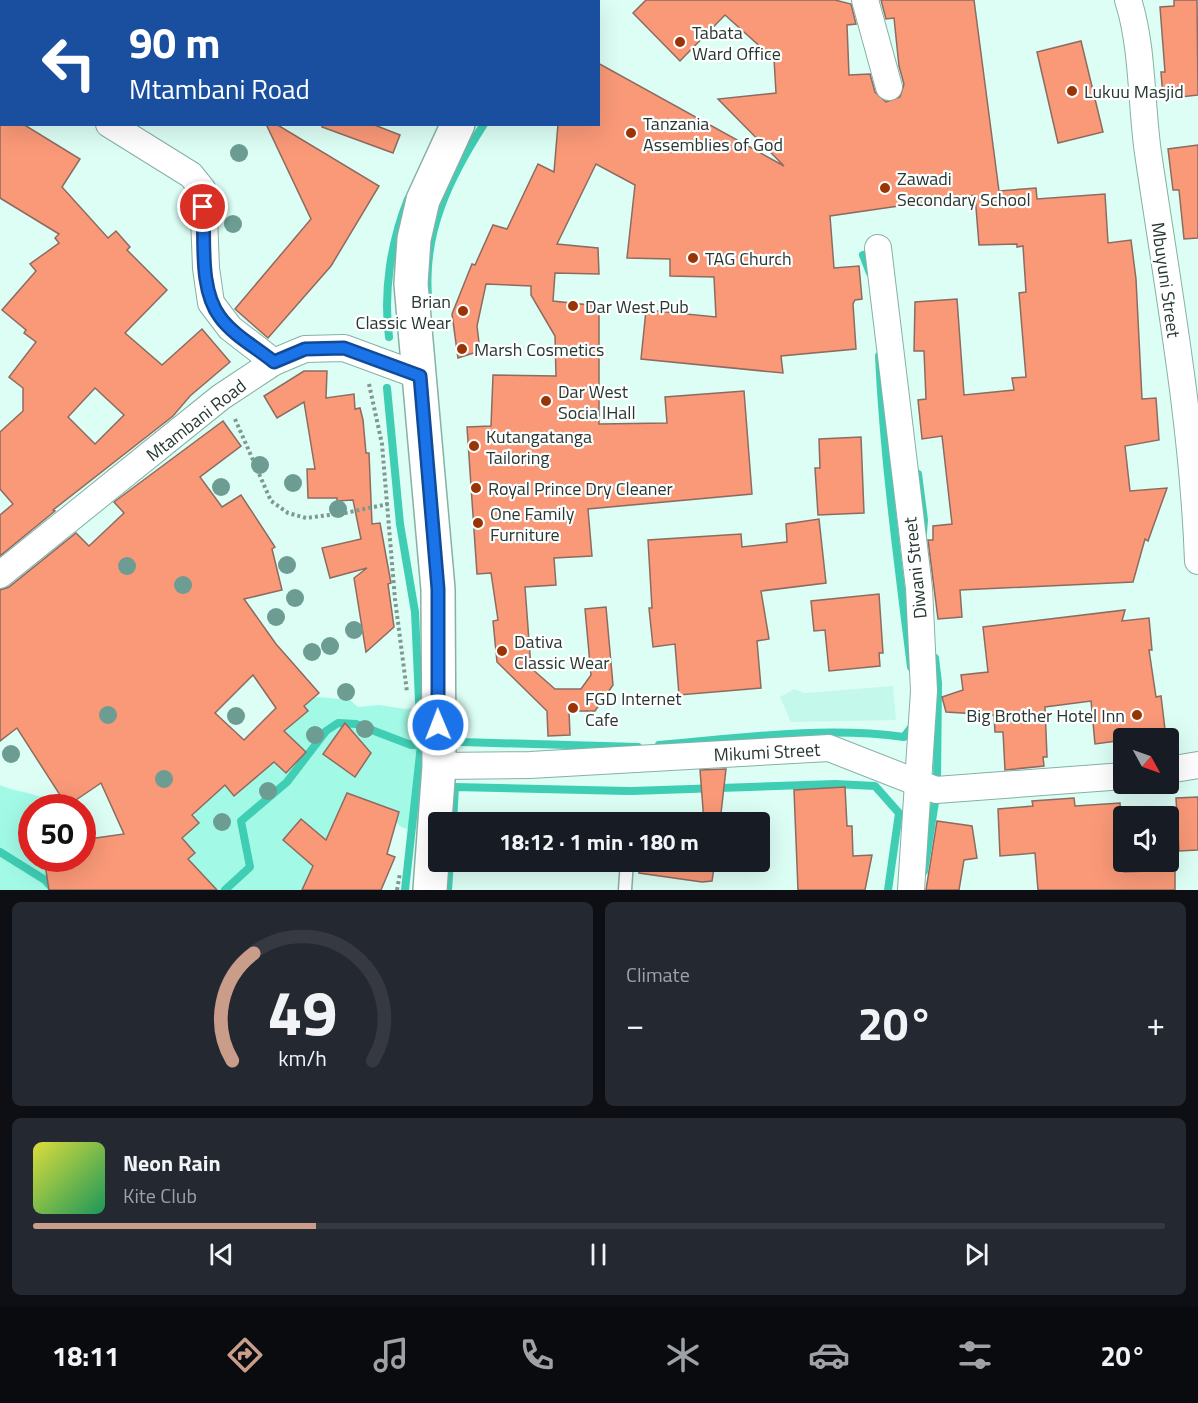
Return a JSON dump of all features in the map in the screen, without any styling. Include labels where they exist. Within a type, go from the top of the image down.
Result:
[{"type":"main road","points":[[430,890],[439,766],[438,589],[411,284],[414,239],[423,200],[457,126]]},
{"type":"street","points":[[865,0],[889,87]]},
{"type":"street","name":"Mbuyuni Street","points":[[1128,0],[1136,23],[1141,107],[1187,422],[1198,561]]},
{"type":"street","points":[[112,126],[191,175],[202,190],[206,268],[211,303],[230,328],[274,362]]},
{"type":"street","name":"Diwani Street","points":[[878,248],[919,588],[924,691],[911,890]]},
{"type":"street","name":"Mtambani Road","points":[[0,575],[221,397],[274,362],[305,349],[344,348],[363,354],[387,366],[420,376]]},
{"type":"street","name":"Mikumi Street","points":[[439,766],[530,765],[829,748],[936,790],[1113,777]]},
{"type":"street","points":[[1179,768],[1198,765]]},
{"type":"lane","points":[[625,890],[626,872]]},
{"type":"path","points":[[363,354],[382,444],[395,598],[407,697]]},
{"type":"path","points":[[221,397],[240,425],[271,501],[288,513],[306,518],[388,504]]},
{"type":"path","points":[[398,890],[401,865]]},
{"type":"shaded area","points":[[893,686],[896,720],[791,722],[780,697],[794,689],[805,693]]},
{"type":"shaded area","points":[[319,697],[350,700],[358,707],[379,705],[406,709],[419,708],[426,716],[424,820],[414,831],[401,827],[391,816],[319,858],[302,890],[160,890],[201,801],[303,699]]},
{"type":"shaded area","points":[[0,785],[33,794],[18,794],[18,872],[96,872],[96,870],[120,890],[0,890]]},
{"type":"building","points":[[646,0],[835,0],[851,4],[856,24],[847,25],[849,75],[870,74],[875,92],[886,102],[900,97],[904,84],[899,66],[894,18],[886,19],[881,0],[974,0],[999,191],[1036,188],[1037,199],[1105,194],[1108,243],[1131,240],[1136,279],[1142,399],[1156,398],[1159,440],[1125,446],[1130,491],[1167,488],[1148,541],[1145,539],[1133,582],[960,590],[962,617],[938,619],[928,540],[933,540],[933,526],[952,524],[942,436],[922,439],[918,400],[926,399],[924,351],[914,351],[915,302],[957,299],[964,395],[1014,390],[1012,378],[1026,377],[1019,293],[1026,292],[1023,246],[1017,247],[1017,244],[979,245],[975,195],[830,216],[834,268],[859,266],[862,299],[855,300],[853,304],[856,349],[781,356],[783,373],[641,359],[646,310],[716,317],[714,277],[670,276],[670,259],[627,258],[635,185],[596,164],[557,244],[598,248],[599,274],[555,273],[553,301],[599,306],[599,424],[667,423],[665,397],[744,391],[752,494],[588,509],[592,556],[554,558],[556,585],[525,587],[531,668],[555,689],[581,689],[591,675],[585,609],[606,607],[613,685],[595,711],[569,711],[570,735],[548,736],[547,711],[497,662],[493,621],[498,620],[491,573],[477,574],[467,427],[491,426],[493,375],[556,376],[555,336],[531,295],[531,286],[486,284],[477,326],[480,351],[458,358],[452,314],[472,264],[475,265],[493,225],[507,229],[538,164],[554,172],[558,126],[600,126],[600,64],[784,166],[718,99],[776,93],[774,59],[725,15],[680,61],[633,13]]},
{"type":"building","points":[[1174,0],[1197,0],[1198,95],[1163,99],[1161,72],[1165,72],[1160,7],[1174,6]]},
{"type":"building","points":[[1081,41],[1103,132],[1058,143],[1037,52]]},
{"type":"building","points":[[0,126],[26,126],[80,159],[62,187],[108,238],[116,231],[130,247],[127,250],[167,290],[125,333],[162,365],[202,329],[230,362],[190,396],[173,416],[53,510],[55,511],[0,556],[0,515],[13,504],[0,489],[0,432],[23,411],[23,388],[9,377],[36,342],[24,333],[26,330],[2,310],[36,271],[30,264],[59,243],[55,238],[59,234],[0,198]],"holes":[[[95,388],[124,415],[95,444],[68,417]]]},
{"type":"building","points":[[267,126],[279,126],[379,186],[331,266],[268,338],[235,309],[311,219]]},
{"type":"building","points":[[377,126],[400,135],[393,153],[322,127]]},
{"type":"building","points":[[1198,145],[1198,238],[1184,239],[1179,190],[1173,190],[1168,149]]},
{"type":"building","points":[[304,371],[327,371],[326,398],[354,394],[355,409],[360,408],[363,420],[366,453],[369,453],[372,524],[380,523],[391,583],[388,584],[394,627],[366,652],[354,578],[367,568],[330,578],[322,548],[361,539],[353,500],[308,498],[307,469],[315,469],[304,402],[277,418],[264,396]]},
{"type":"building","points":[[223,421],[241,446],[200,477],[222,507],[241,495],[275,547],[272,549],[282,590],[244,599],[276,644],[319,693],[304,706],[308,711],[284,731],[306,752],[286,773],[274,762],[234,796],[225,785],[192,815],[199,823],[182,838],[195,853],[188,859],[217,890],[49,890],[46,872],[96,872],[96,838],[124,834],[101,783],[85,794],[59,794],[17,728],[0,741],[0,590],[9,587],[76,533],[89,546],[124,513],[114,502]],"holes":[[[253,675],[276,708],[244,740],[215,713]]]},
{"type":"building","points":[[861,437],[864,513],[818,515],[815,468],[820,468],[819,439]]},
{"type":"building","points":[[819,519],[826,583],[761,591],[769,639],[757,641],[761,688],[679,695],[675,644],[653,647],[649,608],[652,608],[648,540],[741,534],[742,547],[787,542],[786,524]]},
{"type":"building","points":[[879,594],[883,653],[879,653],[880,666],[829,671],[825,630],[814,631],[811,601]]},
{"type":"building","points":[[1125,610],[1122,621],[1149,618],[1152,650],[1149,650],[1156,697],[1161,696],[1165,728],[1113,728],[1113,742],[1095,744],[1091,701],[1045,707],[1047,757],[1043,757],[1044,766],[1005,770],[1003,732],[995,732],[994,715],[946,712],[942,697],[963,690],[961,675],[988,672],[983,627]]},
{"type":"building","points":[[345,723],[371,753],[355,777],[323,754]]},
{"type":"building","points":[[726,769],[721,812],[703,812],[700,770]]},
{"type":"building","points":[[845,787],[847,826],[852,826],[853,856],[872,855],[865,890],[798,890],[794,790]]},
{"type":"building","points":[[347,793],[399,812],[387,854],[395,857],[381,890],[302,890],[313,866],[283,840],[301,819],[326,840]]},
{"type":"building","points":[[1198,797],[1198,850],[1179,851],[1179,806],[1176,806],[1176,798]]},
{"type":"building","points":[[1074,798],[1075,806],[1120,803],[1120,806],[1113,806],[1113,872],[1175,872],[1175,890],[1038,890],[1035,853],[1000,856],[998,809],[1033,806],[1032,801]]},
{"type":"building","points":[[937,821],[972,826],[977,858],[964,860],[959,890],[926,890]]},
{"type":"building","points":[[713,872],[712,881],[702,882],[639,873]]},
{"type":"waterway","points":[[428,296],[430,249],[441,206],[460,164],[483,126]]},
{"type":"waterway","points":[[389,337],[387,302],[390,267],[397,232],[408,199]]},
{"type":"waterway","points":[[863,255],[870,273]]},
{"type":"waterway","points":[[879,356],[888,473],[911,667]]},
{"type":"waterway","points":[[387,388],[400,524],[415,612],[421,745],[405,890]]},
{"type":"waterway","points":[[918,474],[924,520],[923,533]]},
{"type":"waterway","points":[[935,658],[938,683],[937,779]]},
{"type":"waterway","points":[[225,890],[250,867],[241,821],[287,782],[326,731],[338,723],[356,724],[411,745],[421,745]]},
{"type":"waterway","points":[[659,745],[812,733],[904,737],[913,725]]},
{"type":"waterway","points":[[454,733],[455,742],[638,747]]},
{"type":"waterway","points":[[632,791],[835,784],[875,786],[899,813],[888,890]]},
{"type":"waterway","points":[[454,812],[455,787],[628,791]]},
{"type":"waterway","points":[[924,871],[935,802]]},
{"type":"waterway","points":[[0,852],[45,880],[54,890]]},
{"type":"waterway","points":[[448,890],[449,872]]},
{"type":"place","name":"Tabata Ward Office","points":[[680,42]]},
{"type":"place","name":"Lukuu Masjid","points":[[1072,91]]},
{"type":"place","name":"Tanzania Assemblies of God","points":[[631,133]]},
{"type":"place","name":"Zawadi Secondary School","points":[[885,188]]},
{"type":"place","name":"TAG Church","points":[[693,258]]},
{"type":"place","name":"Dar West Pub","points":[[573,306]]},
{"type":"place","name":"Brian Classic Wear","points":[[463,311]]},
{"type":"place","name":"Marsh Cosmetics","points":[[462,349]]},
{"type":"place","name":"Dar West Socia lHall","points":[[546,401]]},
{"type":"place","name":"Kutangatanga Tailoring","points":[[474,446]]},
{"type":"place","name":"Royal Prince Dry Cleaner","points":[[476,488]]},
{"type":"place","name":"One Family Furniture","points":[[478,523]]},
{"type":"place","name":"Dativa Classic Wear","points":[[502,651]]},
{"type":"place","name":"FGD Internet Cafe","points":[[573,708]]},
{"type":"place","name":"Big Brother Hotel Inn","points":[[1137,715]]},
{"type":"route","points":[[203,207],[206,268],[211,303],[220,318],[230,328],[274,362],[305,349],[344,348],[363,354],[387,366],[420,376],[438,589],[438,725]]}]
